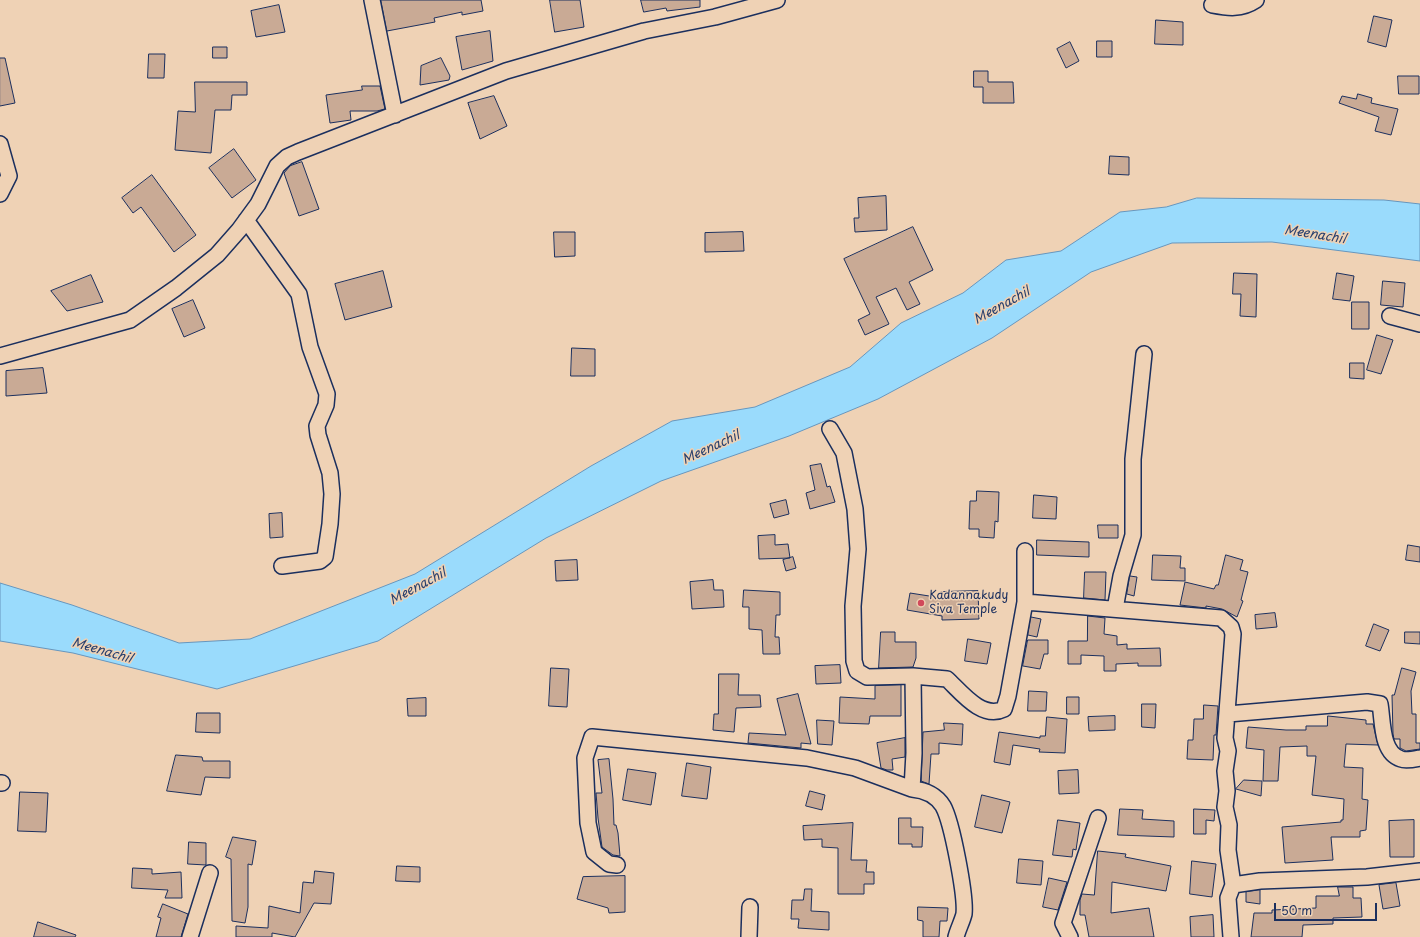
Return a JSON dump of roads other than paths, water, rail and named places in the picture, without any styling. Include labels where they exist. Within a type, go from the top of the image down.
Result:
[{"type":"street","points":[[372,0],[395,115]]},
{"type":"street","points":[[0,356],[130,320],[176,288],[217,255],[258,204],[277,166],[287,157],[506,71],[644,31],[715,17],[777,0]]},
{"type":"street","points":[[1212,5],[1233,8],[1247,6],[1256,0]]},
{"type":"street","points":[[0,144],[10,176],[0,194]]},
{"type":"street","points":[[246,220],[299,294],[310,347],[328,394],[326,405],[317,426],[318,435],[330,473],[332,494],[330,524],[325,557],[320,561],[282,566]]},
{"type":"street","points":[[1390,316],[1420,324]]},
{"type":"street","points":[[1115,610],[1121,576],[1132,536],[1132,459],[1144,354]]},
{"type":"street","points":[[830,429],[844,453],[855,509],[858,549],[853,606],[854,661],[857,671],[867,677],[913,676],[947,679],[959,693],[985,710],[997,713],[1004,709],[1008,696],[1025,602],[1025,551]]},
{"type":"street","points":[[1025,602],[1221,618],[1227,621],[1231,626],[1233,634],[1225,738],[1228,750],[1225,770],[1227,791],[1225,807],[1228,825],[1228,850],[1233,884],[1228,898],[1231,937]]},
{"type":"street","points":[[912,789],[914,754],[913,676]]},
{"type":"street","points":[[1228,714],[1367,702],[1380,704],[1386,744],[1392,754],[1402,760],[1420,758]]},
{"type":"street","points":[[617,865],[608,864],[594,852],[588,823],[588,787],[585,758],[592,737],[807,758],[855,768],[912,789],[922,790],[932,795],[942,806],[951,828],[956,851],[964,914],[956,937]]},
{"type":"street","points":[[1070,937],[1063,923],[1098,818]]},
{"type":"street","points":[[1233,884],[1260,881],[1367,877],[1420,871]]},
{"type":"street","points":[[190,937],[210,873]]},
{"type":"street","points":[[749,937],[750,907]]},
{"type":"water","name":"Meenachil","points":[[1197,198],[1384,200],[1420,204],[1420,261],[1272,242],[1172,243],[1091,272],[992,338],[878,399],[789,436],[661,481],[546,538],[378,641],[217,689],[73,653],[0,641],[0,583],[72,605],[179,643],[250,639],[415,574],[591,466],[672,421],[755,407],[850,367],[901,323],[963,293],[1006,260],[1061,251],[1120,212],[1166,207]]},
{"type":"place","name":"Kadannakudy Siva Temple","points":[[921,603]]}]
